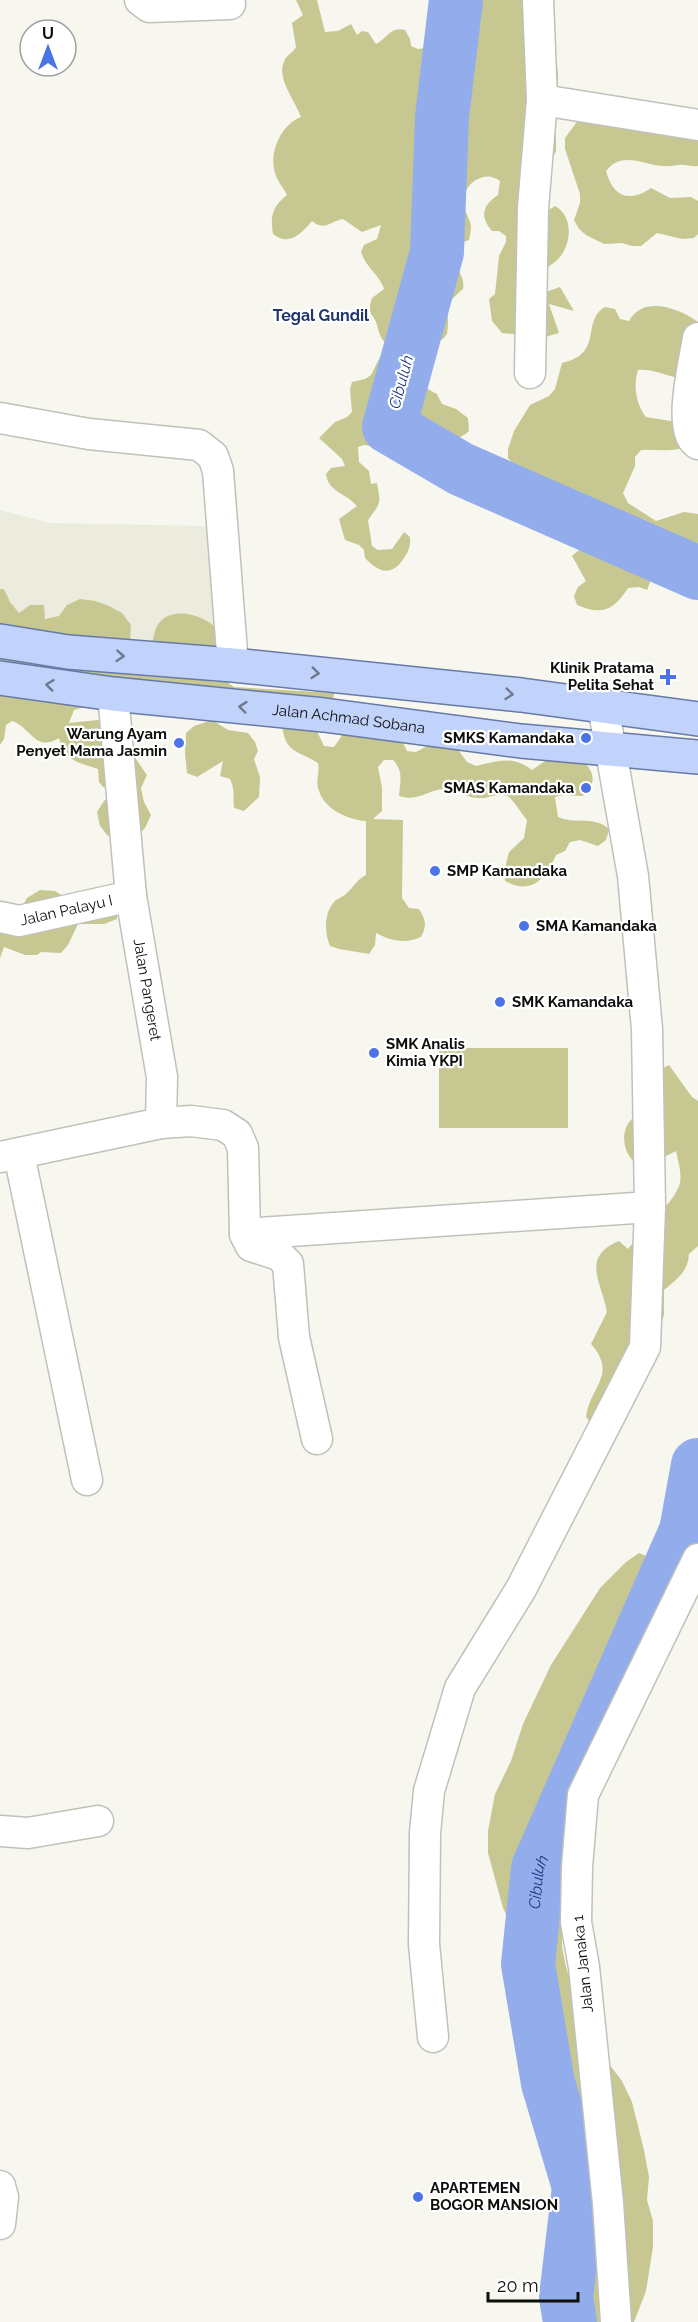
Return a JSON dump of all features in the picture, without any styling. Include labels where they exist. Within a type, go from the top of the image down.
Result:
[{"type":"main road","points":[[0,641],[68,652],[233,665],[521,695],[698,719]]},
{"type":"main road","name":"Jalan Achmad Sobana","points":[[0,678],[113,694],[324,715],[521,741],[698,758]]},
{"type":"street","points":[[140,0],[149,7],[230,4]]},
{"type":"street","points":[[530,373],[533,208],[542,100],[538,0]]},
{"type":"street","points":[[542,100],[698,124]]},
{"type":"street","points":[[698,338],[687,422],[690,437],[698,444]]},
{"type":"street","points":[[0,418],[88,434],[199,445],[213,456],[218,471],[233,665]]},
{"type":"street","name":"Jalan Pangeret","points":[[113,694],[131,896],[162,1077],[161,1123]]},
{"type":"street","points":[[433,2037],[424,1944],[425,1833],[429,1791],[460,1688],[521,1589],[645,1347],[650,1207],[647,1029],[633,876],[603,706]]},
{"type":"street","name":"Jalan Palayu I","points":[[6,922],[131,896]]},
{"type":"street","points":[[87,1480],[9,1155],[161,1123],[211,1122],[231,1128],[237,1134],[243,1148],[245,1234],[252,1246],[279,1255],[288,1264],[294,1337],[317,1439]]},
{"type":"street","points":[[245,1234],[650,1207]]},
{"type":"street","name":"Jalan Janaka 1","points":[[616,2322],[609,2204],[584,1967],[576,1922],[577,1867],[583,1795],[698,1559]]},
{"type":"street","points":[[0,1831],[28,1833],[98,1821]]},
{"type":"street","points":[[0,2186],[3,2198],[0,2224]]},
{"type":"shaded area","points":[[0,510],[51,523],[208,526],[217,644],[146,643],[82,638],[0,621]]},
{"type":"green space","points":[[296,0],[317,0],[325,32],[338,31],[351,24],[357,35],[362,31],[368,32],[376,44],[392,31],[400,29],[405,30],[411,46],[418,49],[425,48],[467,20],[468,0],[547,0],[558,86],[555,93],[553,124],[556,151],[550,164],[549,200],[545,206],[547,211],[555,206],[561,210],[569,230],[564,251],[543,272],[534,296],[560,287],[574,311],[549,304],[559,333],[545,337],[502,333],[492,321],[489,299],[495,294],[499,256],[506,242],[506,236],[499,231],[492,231],[485,220],[484,211],[498,195],[500,181],[487,177],[474,181],[464,195],[464,207],[471,226],[469,240],[455,245],[450,251],[452,261],[462,278],[463,289],[449,305],[447,334],[443,339],[429,345],[432,369],[424,387],[437,394],[442,404],[456,409],[468,418],[469,431],[460,437],[449,439],[430,428],[404,427],[378,434],[371,446],[358,447],[359,462],[369,471],[371,484],[377,483],[379,496],[378,506],[368,520],[372,546],[378,550],[392,549],[404,532],[410,537],[404,558],[388,571],[379,569],[365,558],[364,550],[359,545],[345,540],[339,519],[357,506],[334,489],[327,480],[326,474],[331,468],[345,466],[342,459],[319,438],[335,422],[352,412],[350,389],[352,382],[371,375],[381,355],[387,353],[388,346],[370,311],[372,298],[384,289],[361,252],[364,245],[377,239],[381,225],[362,232],[343,219],[324,226],[312,221],[304,230],[290,239],[279,238],[273,234],[273,212],[287,195],[275,173],[274,154],[279,138],[288,125],[301,117],[285,82],[282,68],[285,60],[296,47],[292,23],[303,15]]},
{"type":"green space","points":[[582,115],[698,122],[698,166],[664,166],[626,160],[619,161],[606,171],[613,187],[623,195],[636,195],[651,188],[670,198],[691,197],[698,201],[698,234],[694,238],[682,239],[657,233],[641,246],[622,243],[604,244],[579,229],[574,220],[580,203],[580,194],[565,149],[565,138]]},
{"type":"green space","points":[[662,306],[681,312],[698,322],[698,370],[680,377],[638,370],[636,382],[638,401],[646,417],[677,422],[688,446],[671,450],[641,450],[635,457],[635,466],[623,493],[628,503],[656,521],[684,512],[698,514],[698,581],[690,575],[672,551],[662,551],[647,590],[639,587],[628,588],[612,606],[607,609],[594,610],[577,605],[574,596],[578,587],[586,581],[572,556],[602,531],[609,518],[609,510],[597,508],[574,516],[543,514],[537,507],[533,488],[508,458],[508,449],[514,431],[530,405],[549,396],[555,389],[562,363],[575,358],[588,345],[594,321],[605,307],[615,309],[620,319],[629,321],[643,308]]},
{"type":"green space","points":[[0,589],[4,589],[10,602],[19,613],[30,605],[44,605],[45,619],[59,616],[67,605],[80,599],[109,606],[122,613],[131,625],[130,640],[120,650],[153,660],[153,638],[159,623],[173,614],[200,618],[216,628],[224,639],[204,670],[213,682],[227,682],[234,687],[334,693],[333,701],[88,706],[74,710],[69,723],[97,720],[126,725],[133,738],[131,752],[147,775],[141,788],[144,802],[151,815],[145,828],[135,838],[108,836],[100,826],[97,812],[104,801],[115,793],[103,787],[99,782],[98,769],[73,760],[65,752],[59,738],[44,743],[12,721],[6,725],[4,739],[0,745]]},
{"type":"green space","points":[[212,720],[228,730],[248,733],[255,742],[258,751],[254,759],[260,777],[259,797],[244,811],[234,808],[230,779],[220,776],[223,761],[197,777],[187,773],[186,733],[194,726]]},
{"type":"green space","points":[[282,725],[315,727],[324,746],[334,747],[345,731],[402,741],[407,751],[416,752],[433,743],[454,744],[467,762],[476,766],[498,761],[511,761],[525,765],[532,770],[548,759],[585,763],[593,780],[590,788],[583,796],[555,797],[558,817],[595,822],[610,827],[606,840],[598,846],[580,840],[570,842],[565,851],[556,855],[548,871],[537,882],[523,886],[515,885],[505,881],[504,872],[509,852],[524,838],[527,820],[510,798],[495,795],[474,798],[443,789],[405,798],[399,796],[399,769],[393,760],[384,760],[378,767],[382,788],[382,811],[373,819],[403,820],[402,898],[409,908],[419,909],[424,920],[424,930],[421,937],[404,941],[393,940],[376,933],[375,945],[369,954],[330,946],[326,928],[327,916],[332,904],[366,875],[366,821],[352,819],[326,804],[318,788],[318,763],[289,746]]},
{"type":"green space","points":[[40,890],[55,891],[68,899],[118,904],[117,919],[104,924],[78,924],[68,945],[61,953],[41,952],[37,955],[25,955],[4,947],[0,958],[0,921],[21,909],[27,898]]},
{"type":"green space","points":[[439,1048],[568,1048],[568,1128],[439,1128]]},
{"type":"green space","points":[[669,1065],[692,1097],[698,1101],[698,1246],[689,1254],[681,1275],[664,1290],[664,1315],[660,1327],[636,1360],[618,1364],[593,1425],[586,1417],[588,1406],[600,1380],[602,1364],[591,1344],[607,1312],[596,1272],[597,1263],[607,1247],[619,1241],[628,1249],[672,1199],[680,1183],[676,1151],[656,1160],[634,1162],[627,1152],[624,1141],[625,1130],[643,1106],[657,1071]]},
{"type":"green space","points":[[639,1553],[658,1561],[663,1569],[663,1633],[563,1810],[559,1830],[559,1871],[563,1890],[562,1947],[566,1967],[579,2008],[632,2102],[649,2177],[647,2200],[653,2221],[653,2247],[646,2291],[634,2322],[571,2322],[573,2271],[568,2216],[560,2179],[554,2014],[503,1908],[488,1853],[488,1831],[495,1794],[511,1761],[523,1724],[551,1665],[600,1588],[626,1562]]},
{"type":"waterway","name":"Cibuluh","points":[[456,0],[442,117],[437,252],[389,427],[461,469],[698,573]]},
{"type":"waterway","name":"Cibuluh","points":[[570,2322],[566,2297],[579,2187],[548,2083],[528,1964],[538,1868],[686,1531],[698,1465]]},
{"type":"place","name":"Klinik Pratama Pelita Sehat","points":[[668,677]]},
{"type":"place","name":"SMKS Kamandaka","points":[[586,738]]},
{"type":"place","name":"Warung Ayam Penyet Mama Jasmin","points":[[179,743]]},
{"type":"place","name":"SMAS Kamandaka","points":[[586,788]]},
{"type":"place","name":"SMP Kamandaka","points":[[435,871]]},
{"type":"place","name":"SMA Kamandaka","points":[[524,926]]},
{"type":"place","name":"SMK Kamandaka","points":[[500,1002]]},
{"type":"place","name":"SMK Analis Kimia YKPI","points":[[374,1053]]},
{"type":"place","name":"APARTEMEN BOGOR MANSION","points":[[418,2197]]},
{"type":"district","name":"Tegal Gundil","points":[[321,315]]}]
